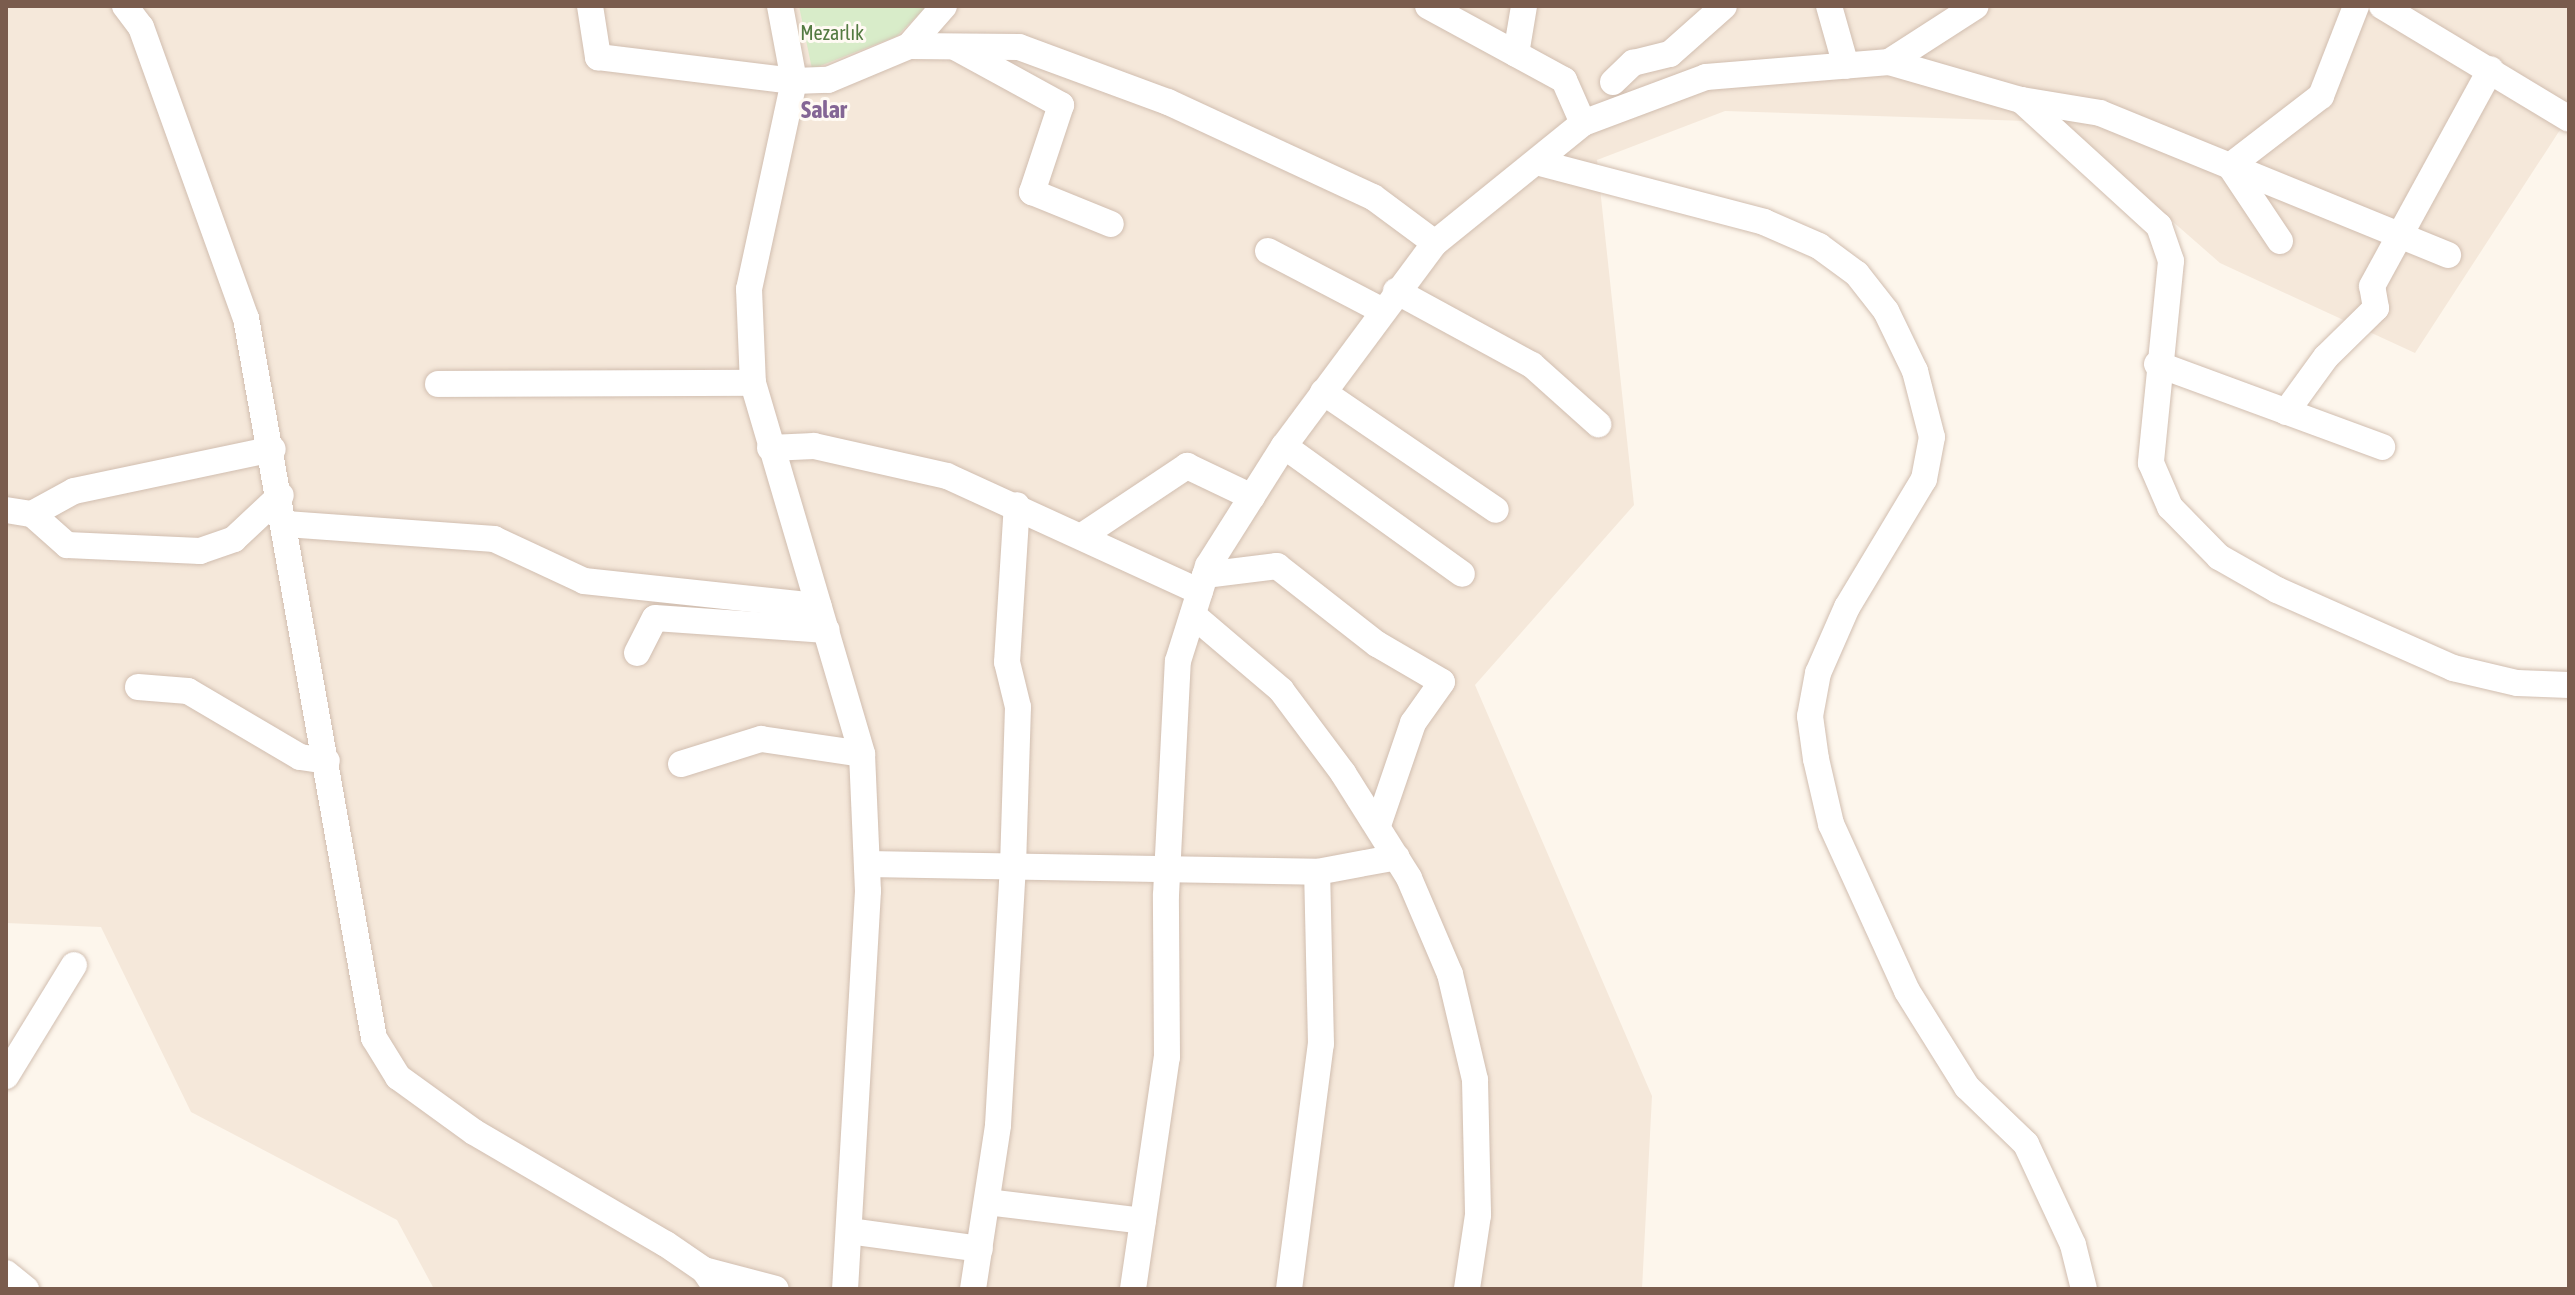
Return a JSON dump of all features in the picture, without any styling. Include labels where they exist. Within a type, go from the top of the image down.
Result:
[{"type":"street","points":[[125,6],[141,16],[246,318],[273,449],[374,1038],[398,1077],[474,1132],[710,1280],[776,1289]]},
{"type":"street","points":[[590,6],[598,57],[794,81],[828,80],[909,46],[949,43],[1019,47],[1168,102],[1373,197],[1435,243]]},
{"type":"street","points":[[780,6],[794,81],[749,289],[753,383],[862,754],[867,864],[845,1289]]},
{"type":"street","points":[[909,46],[944,6]]},
{"type":"street","points":[[1428,6],[1564,80],[1684,85],[1889,62],[2021,100],[2100,113],[2448,255]]},
{"type":"street","points":[[1516,54],[1524,6]]},
{"type":"street","points":[[1613,82],[1633,63],[1670,54],[1724,6]]},
{"type":"street","points":[[1829,6],[1846,66]]},
{"type":"street","points":[[1889,62],[1976,6]]},
{"type":"street","points":[[2230,166],[2321,96],[2356,6]]},
{"type":"street","points":[[2382,6],[2491,69],[2569,119]]},
{"type":"street","points":[[949,43],[1061,105],[1032,192],[1111,224]]},
{"type":"street","points":[[2286,412],[2326,357],[2376,308],[2372,286],[2491,69]]},
{"type":"street","points":[[1564,80],[1583,123]]},
{"type":"street","points":[[1133,1289],[1167,1057],[1167,868],[1178,661],[1200,594],[1252,497],[1284,446],[1388,301],[1435,243],[1583,123],[1684,85]]},
{"type":"street","points":[[2021,100],[2159,226],[2171,261],[2157,364],[2151,463],[2170,507],[2219,557],[2453,668],[2517,683],[2569,685]]},
{"type":"street","points":[[1536,162],[1764,222],[1819,246],[1857,274],[1886,311],[1915,371],[1932,437],[1924,479],[1847,607],[1818,673],[1810,716],[1816,759],[1831,824],[1907,991],[1967,1087],[2026,1144],[2073,1245],[2084,1289]]},
{"type":"street","points":[[2230,166],[2280,241]]},
{"type":"street","points":[[1268,251],[1532,365],[1598,424]]},
{"type":"street","points":[[2157,364],[2382,447]]},
{"type":"street","points":[[438,384],[753,383]]},
{"type":"street","points":[[1323,392],[1496,510]]},
{"type":"street","points":[[770,448],[814,446],[894,462],[1017,505],[1085,534],[1200,594],[1281,690],[1378,825],[1397,857],[1467,1027],[1478,1215],[1467,1289]]},
{"type":"street","points":[[1284,446],[1462,574]]},
{"type":"street","points":[[19,512],[74,491],[273,449]]},
{"type":"street","points":[[1085,534],[1187,466],[1252,497]]},
{"type":"street","points":[[19,512],[67,545],[200,551],[234,539],[281,495]]},
{"type":"street","points":[[973,1289],[998,1125],[1013,866],[1018,707],[1007,662],[1017,505]]},
{"type":"street","points":[[286,524],[494,539],[584,581],[823,618]]},
{"type":"street","points":[[1200,594],[1277,566],[1377,644],[1442,682],[1413,723],[1378,825]]},
{"type":"street","points":[[637,653],[655,618],[823,618]]},
{"type":"street","points":[[138,687],[188,691],[300,757],[327,761]]},
{"type":"street","points":[[681,764],[761,739],[862,754]]},
{"type":"street","points":[[867,864],[1317,872],[1397,857]]},
{"type":"street","points":[[1289,1289],[1321,1044],[1317,872]]},
{"type":"street","points":[[6,1076],[74,965]]},
{"type":"street","points":[[987,1202],[1143,1221]]},
{"type":"street","points":[[849,1231],[980,1249]]},
{"type":"street","points":[[6,1273],[26,1289]]},
{"type":"shaded area","points":[[6,6],[2569,6],[2569,116],[2415,353],[2220,263],[2059,122],[1725,111],[1597,160],[1634,505],[1475,685],[1652,1096],[1642,1289],[434,1289],[397,1220],[191,1112],[101,927],[6,923]]},
{"type":"green space","name":"Mezarlık","points":[[799,6],[927,6],[897,36],[812,69]]},
{"type":"district","name":"Salar","points":[[824,110]]}]
